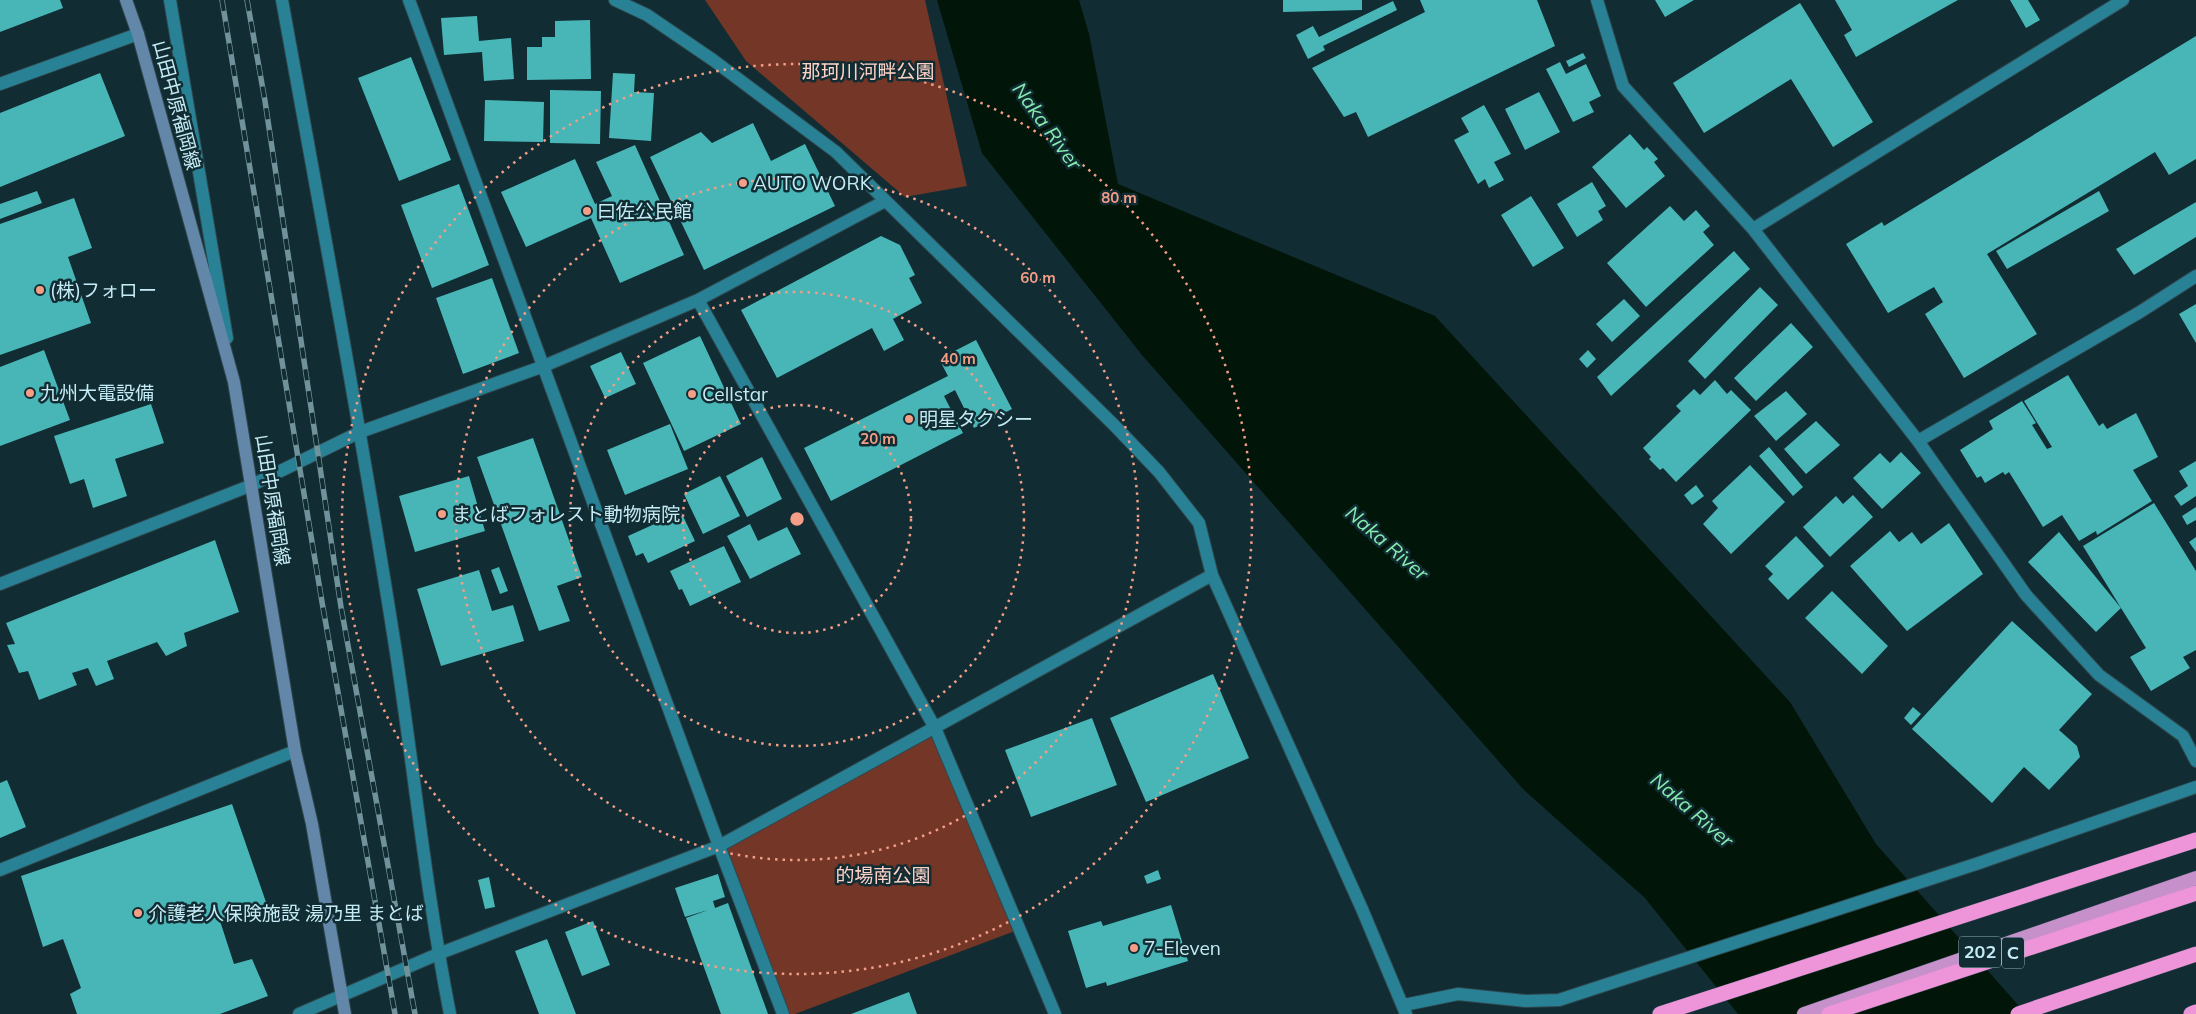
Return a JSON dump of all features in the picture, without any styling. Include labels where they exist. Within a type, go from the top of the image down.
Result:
[{"type":"highway","points":[[1660,1014],[2196,840]]},
{"type":"highway","name":"202","points":[[1804,1014],[2196,878]]},
{"type":"highway","name":"C","points":[[1829,1014],[2196,893]]},
{"type":"highway","points":[[2012,1014],[2196,955]]},
{"type":"highway","points":[[2018,1014],[2196,955]]},
{"type":"highway","points":[[2191,1014],[2196,1012]]},
{"type":"main road","name":"山田中原福岡線","points":[[126,0],[138,34],[234,382],[295,751],[312,824],[345,1014]]},
{"type":"street","points":[[170,0],[234,382]]},
{"type":"street","points":[[282,0],[360,432],[396,648],[438,954],[450,1014]]},
{"type":"street","points":[[409,0],[718,846],[783,1014]]},
{"type":"street","points":[[615,0],[647,15],[780,108],[836,152],[1114,424],[1159,472],[1199,523],[1212,575],[1405,1009],[1458,994],[1526,1001],[1559,1000],[1979,863],[2196,787]]},
{"type":"street","points":[[1597,0],[1622,86],[1754,229],[1918,440],[2026,595],[2099,675],[2184,736],[2196,761]]},
{"type":"street","points":[[1754,229],[2123,0]]},
{"type":"street","points":[[0,84],[138,34]]},
{"type":"street","points":[[0,584],[252,485],[360,432],[544,366],[698,300],[885,201]]},
{"type":"street","points":[[1918,440],[2140,312],[2196,276]]},
{"type":"street","points":[[698,300],[935,728],[1055,1014]]},
{"type":"street","points":[[299,1014],[438,954],[718,846],[1212,575]]},
{"type":"street","points":[[0,870],[295,751]]},
{"type":"green space","name":"那珂川河畔公園","points":[[705,0],[925,0],[967,186],[905,197],[746,61]]},
{"type":"green space","name":"的場南公園","points":[[932,734],[1015,931],[795,1014],[788,1014],[725,849]]},
{"type":"water","name":"Naka River","points":[[937,0],[1079,0],[1089,34],[1118,184],[1435,316],[1790,702],[1876,844],[2026,1014],[1738,1014],[1645,898],[1523,789],[1142,355],[982,153]]},
{"type":"building","points":[[0,0],[60,0],[63,8],[0,32]]},
{"type":"building","points":[[1283,0],[1362,0],[1362,10],[1283,12]]},
{"type":"building","points":[[1420,0],[1537,0],[1555,46],[1368,137],[1356,112],[1344,117],[1312,68],[1425,12]]},
{"type":"building","points":[[1655,0],[1694,0],[1665,17]]},
{"type":"building","points":[[1835,0],[1958,0],[1856,57],[1844,35],[1852,30]]},
{"type":"building","points":[[2010,0],[2028,0],[2040,20],[2026,28]]},
{"type":"building","points":[[1393,1],[1397,10],[1323,46],[1325,50],[1308,59],[1296,35],[1313,26],[1319,37]]},
{"type":"building","points":[[1800,3],[1873,122],[1833,147],[1791,79],[1704,133],[1673,83]]},
{"type":"building","points":[[477,16],[479,41],[511,38],[514,79],[484,81],[482,52],[444,55],[441,18]]},
{"type":"building","points":[[590,20],[591,79],[527,80],[527,47],[542,47],[542,37],[555,37],[555,21]]},
{"type":"building","points":[[2196,36],[2196,159],[2169,175],[2155,152],[1987,254],[2037,334],[1964,378],[1925,314],[1943,302],[1934,287],[1888,313],[1846,244],[1882,222],[1884,226]]},
{"type":"building","points":[[1583,53],[1586,58],[1569,67],[1566,61]]},
{"type":"building","points":[[411,57],[451,160],[399,181],[358,78]]},
{"type":"building","points":[[1560,62],[1566,74],[1586,64],[1601,96],[1589,102],[1594,112],[1573,122],[1546,69]]},
{"type":"building","points":[[100,73],[125,136],[0,187],[0,113]]},
{"type":"building","points":[[613,73],[635,74],[634,92],[654,93],[651,141],[609,138]]},
{"type":"building","points":[[550,90],[601,91],[600,144],[550,143]]},
{"type":"building","points":[[1539,92],[1560,132],[1525,150],[1505,109]]},
{"type":"building","points":[[485,100],[544,102],[543,142],[484,141]]},
{"type":"building","points":[[1484,105],[1511,154],[1494,162],[1504,180],[1489,188],[1485,179],[1478,184],[1454,140],[1469,132],[1461,118]]},
{"type":"building","name":"AUTO WORK","points":[[753,123],[771,161],[805,144],[835,206],[704,270],[650,157],[701,132],[712,143]]},
{"type":"building","points":[[1630,134],[1644,150],[1647,147],[1658,159],[1654,162],[1665,176],[1626,208],[1592,167]]},
{"type":"building","name":"曰佐公民館","points":[[635,145],[684,255],[620,283],[591,218],[526,247],[501,192],[575,159],[595,204],[612,196],[596,162]]},
{"type":"building","points":[[1592,182],[1606,206],[1598,211],[1603,220],[1577,237],[1557,204]]},
{"type":"building","points":[[459,184],[489,265],[432,288],[401,205]]},
{"type":"building","points":[[37,191],[42,203],[0,219],[0,204]]},
{"type":"building","points":[[2099,191],[2109,211],[2007,269],[1996,251]]},
{"type":"building","points":[[1531,196],[1564,248],[1533,267],[1501,215]]},
{"type":"building","name":"(株)フォロー","points":[[74,198],[92,248],[68,257],[91,323],[0,355],[0,224]]},
{"type":"building","points":[[2196,202],[2196,237],[2134,275],[2116,249]]},
{"type":"building","points":[[1670,206],[1684,221],[1696,210],[1710,226],[1703,232],[1714,245],[1646,307],[1607,263]]},
{"type":"building","points":[[881,236],[900,245],[915,275],[909,278],[922,303],[893,319],[904,340],[884,351],[872,328],[777,378],[741,310]]},
{"type":"building","points":[[1734,251],[1750,269],[1611,396],[1597,377]]},
{"type":"building","points":[[492,278],[519,353],[463,374],[436,298]]},
{"type":"building","points":[[1760,287],[1778,305],[1705,379],[1688,361]]},
{"type":"building","points":[[1624,299],[1640,316],[1612,342],[1596,324]]},
{"type":"building","points":[[2196,304],[2196,343],[2179,314]]},
{"type":"building","points":[[1791,323],[1813,347],[1756,401],[1734,378]]},
{"type":"building","name":"Cellstar","points":[[700,336],[741,424],[684,451],[643,363]]},
{"type":"building","name":"明星タクシー","points":[[976,340],[1012,409],[974,428],[955,390],[944,396],[963,433],[831,501],[804,448],[948,376],[939,359]]},
{"type":"building","name":"九州大電設備","points":[[44,350],[70,420],[0,446],[0,367]]},
{"type":"building","points":[[1588,350],[1596,359],[1587,368],[1579,359]]},
{"type":"building","points":[[621,352],[636,384],[605,398],[590,366]]},
{"type":"building","points":[[2068,375],[2099,426],[2103,423],[2107,429],[2136,413],[2158,457],[2133,470],[2152,501],[2097,535],[2096,531],[2079,541],[2062,515],[2043,527],[2009,472],[2005,475],[2003,472],[1985,483],[1981,476],[1977,478],[1960,450],[1993,429],[1989,421],[2022,401],[2036,423],[2032,425],[2047,449],[2052,447],[2024,401]]},
{"type":"building","points":[[1715,380],[1727,394],[1731,390],[1751,410],[1676,482],[1663,468],[1660,470],[1649,459],[1651,457],[1643,448],[1681,411],[1676,406],[1694,389],[1700,395]]},
{"type":"building","points":[[1786,391],[1807,414],[1776,441],[1754,416]]},
{"type":"building","points":[[151,404],[164,443],[115,459],[127,496],[93,508],[84,479],[70,484],[54,436]]},
{"type":"building","points":[[1816,421],[1840,445],[1806,474],[1784,449]]},
{"type":"building","points":[[670,424],[688,469],[625,495],[607,450]]},
{"type":"building","points":[[533,438],[582,577],[557,586],[570,621],[539,631],[477,457]]},
{"type":"building","points":[[1769,447],[1803,487],[1793,496],[1759,456]]},
{"type":"building","points":[[1901,452],[1921,473],[1882,509],[1853,478],[1880,453],[1890,463]]},
{"type":"building","points":[[762,457],[782,499],[747,517],[726,476]]},
{"type":"building","points":[[2196,461],[2196,496],[2181,506],[2174,496],[2188,486],[2179,471]]},
{"type":"building","points":[[1750,465],[1785,502],[1731,554],[1703,524],[1718,508],[1712,501]]},
{"type":"building","name":"まとばフォレスト動物病院","points":[[469,476],[485,531],[415,552],[399,496]]},
{"type":"building","points":[[720,476],[740,516],[703,534],[684,494]]},
{"type":"building","points":[[1696,485],[1704,496],[1692,505],[1684,495]]},
{"type":"building","points":[[1853,495],[1873,517],[1830,557],[1803,527],[1836,496],[1843,504]]},
{"type":"building","points":[[2154,503],[2196,571],[2196,650],[2183,657],[2190,668],[2151,691],[2130,657],[2146,648],[2083,546]]},
{"type":"building","points":[[2196,507],[2196,520],[2187,525],[2182,516]]},
{"type":"building","points":[[681,512],[695,541],[648,563],[643,553],[636,556],[628,536]]},
{"type":"building","points":[[1949,523],[1983,574],[1907,631],[1850,566],[1890,531],[1899,542],[1912,532],[1921,544]]},
{"type":"building","points":[[750,524],[758,541],[787,527],[801,554],[750,579],[727,536]]},
{"type":"building","points":[[2059,532],[2121,608],[2096,632],[2028,562]]},
{"type":"building","points":[[1796,536],[1824,566],[1788,600],[1768,579],[1773,574],[1765,566]]},
{"type":"building","points":[[2196,537],[2196,552],[2189,542]]},
{"type":"building","points":[[215,540],[239,612],[184,633],[187,646],[166,656],[157,642],[107,661],[114,679],[96,686],[88,668],[72,673],[77,685],[39,700],[28,671],[19,673],[7,645],[15,644],[6,623]]},
{"type":"building","points":[[724,546],[741,582],[690,606],[682,589],[679,590],[670,571]]},
{"type":"building","points":[[499,567],[508,591],[500,594],[491,570]]},
{"type":"building","points":[[479,570],[492,611],[513,605],[524,641],[441,666],[417,589]]},
{"type":"building","points":[[1832,591],[1888,646],[1862,674],[1805,618]]},
{"type":"building","points":[[2012,621],[2092,694],[2059,730],[2077,746],[2080,757],[2049,790],[2024,767],[1992,803],[1912,729]]},
{"type":"building","points":[[1213,674],[1249,758],[1146,802],[1110,718]]},
{"type":"building","points":[[1913,707],[1921,714],[1911,725],[1904,718]]},
{"type":"building","points":[[1092,718],[1117,785],[1031,817],[1005,750]]},
{"type":"building","points":[[7,780],[26,827],[0,838],[0,783]]},
{"type":"building","name":"介護老人保険施設 湯乃里 まとば","points":[[232,804],[267,905],[220,921],[234,964],[252,959],[268,996],[220,1014],[77,1014],[70,994],[81,988],[63,939],[43,947],[21,876]]},
{"type":"building","points":[[1158,870],[1161,879],[1147,884],[1144,876]]},
{"type":"building","points":[[718,874],[725,897],[713,901],[715,908],[728,903],[768,1014],[721,1014],[686,918],[708,910],[685,917],[675,888]]},
{"type":"building","points":[[489,877],[495,907],[485,909],[478,880]]},
{"type":"building","points":[[1171,905],[1188,961],[1107,986],[1106,982],[1086,988],[1068,931],[1101,921],[1103,926]]},
{"type":"building","points":[[593,921],[610,965],[582,976],[565,932]]},
{"type":"building","points":[[547,939],[576,1014],[539,1014],[515,951]]},
{"type":"building","points":[[909,992],[917,1014],[851,1014]]},
{"type":"railway","points":[[222,0],[322,602],[395,1014]]},
{"type":"railway","points":[[247,0],[265,101],[341,607],[415,1014]]},
{"type":"place","name":"AUTO WORK","points":[[743,183]]},
{"type":"place","name":"曰佐公民館","points":[[587,211]]},
{"type":"place","name":"(株)フォロー","points":[[40,290]]},
{"type":"place","name":"九州大電設備","points":[[30,393]]},
{"type":"place","name":"Cellstar","points":[[692,394]]},
{"type":"place","name":"明星タクシー","points":[[909,419]]},
{"type":"place","name":"まとばフォレスト動物病院","points":[[442,514]]},
{"type":"place","name":"介護老人保険施設 湯乃里 まとば","points":[[138,913]]},
{"type":"place","name":"7-Eleven","points":[[1134,948]]}]
